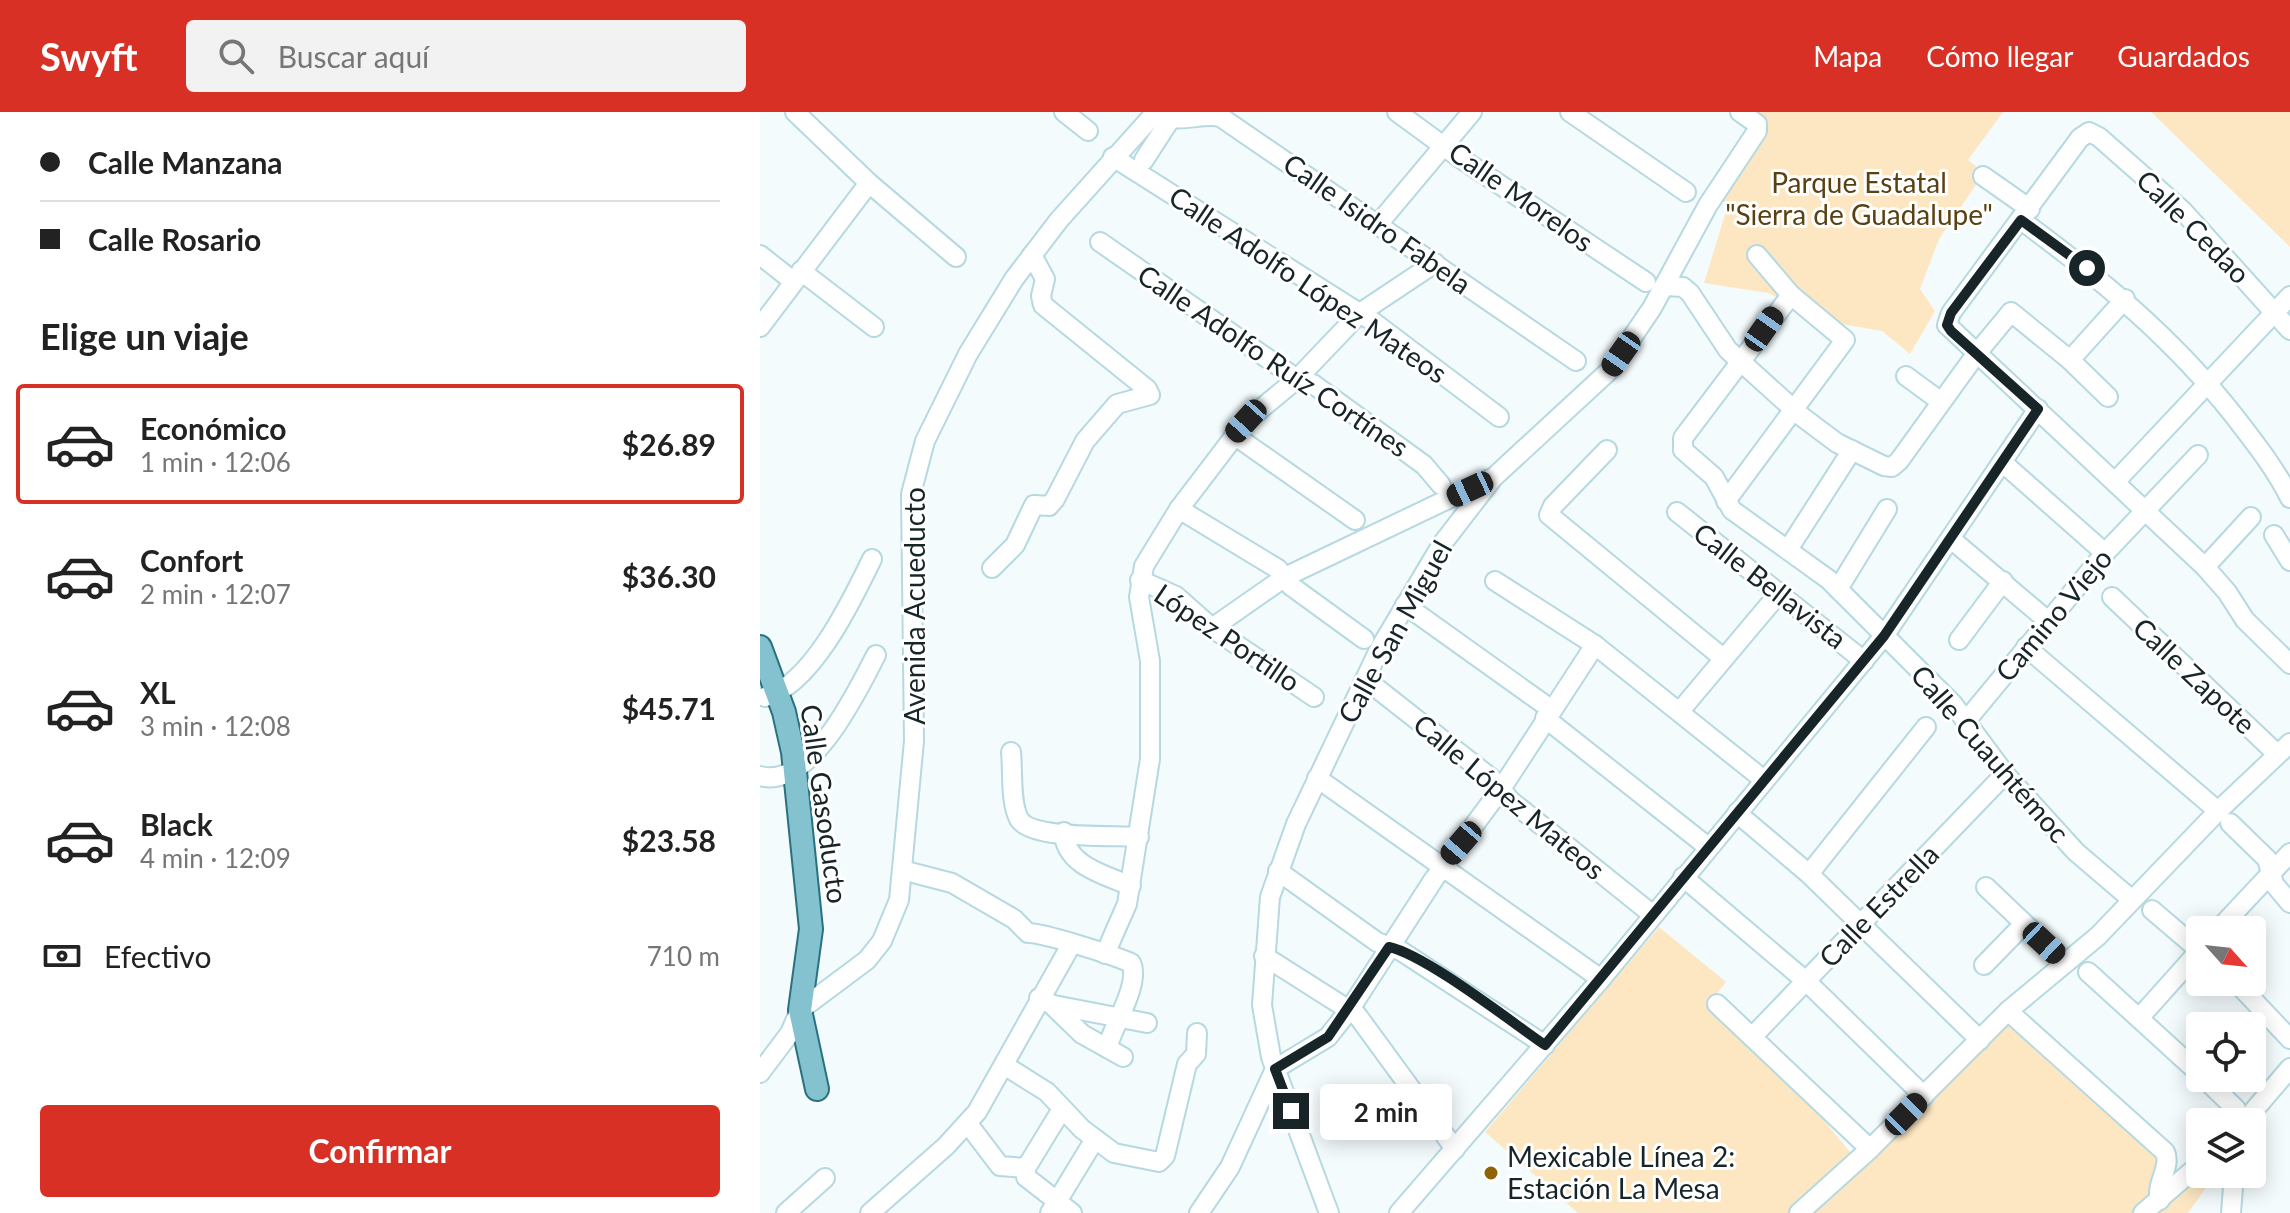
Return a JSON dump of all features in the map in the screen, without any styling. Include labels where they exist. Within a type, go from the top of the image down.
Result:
[{"type":"main road","name":"Calle Gasoducto","points":[[760,647],[776,733],[789,774],[796,930],[804,972],[800,1010],[817,1089]]},
{"type":"street","points":[[795,112],[869,183],[956,257]]},
{"type":"street","points":[[1064,112],[1088,131]]},
{"type":"street","name":"Calle Morelos","points":[[1397,112],[1457,156],[1646,282]]},
{"type":"street","points":[[1379,223],[1472,112]]},
{"type":"street","points":[[1570,112],[1686,192]]},
{"type":"street","name":"Calle San Miguel","points":[[1329,1213],[1275,1069],[1264,1029],[1266,922],[1278,871],[1317,778],[1365,679],[1442,544],[1493,478],[1610,370],[1665,286],[1708,205],[1757,131],[1757,124],[1740,112]]},
{"type":"street","points":[[1144,160],[1167,114]]},
{"type":"street","name":"Avenida Acueducto","points":[[760,1073],[780,1049],[800,1010],[858,968],[882,941],[899,900],[914,741],[909,543],[917,464],[939,408],[968,354],[1032,255],[1113,157],[1167,114]]},
{"type":"street","name":"Calle Isidro Fabela","points":[[1167,114],[1188,121],[1212,114],[1222,118],[1576,361]]},
{"type":"street","name":"Calle Cedao","points":[[2026,214],[2080,138],[2089,132],[2099,137],[2183,211],[2290,330]]},
{"type":"street","name":"Calle Adolfo López Mateos","points":[[1113,157],[1360,313],[1499,417]]},
{"type":"street","points":[[1983,176],[2125,299],[2208,382],[2279,475],[2290,498]]},
{"type":"street","points":[[760,327],[869,183]]},
{"type":"street","points":[[2026,214],[1951,313],[1947,325],[2205,567],[2227,592],[2245,620],[2290,664]]},
{"type":"street","name":"Calle Adolfo Ruíz Cortínes","points":[[1100,242],[1297,379],[1308,380],[1424,465],[1441,485]]},
{"type":"street","points":[[760,255],[874,327]]},
{"type":"street","points":[[992,568],[1015,545],[1034,505],[1049,506],[1055,499],[1085,441],[1117,404],[1150,395],[1147,389],[1043,305],[1041,296],[1045,279],[1032,255]]},
{"type":"street","points":[[1726,501],[1845,340],[1791,295],[1757,255]]},
{"type":"street","points":[[1105,954],[1126,912],[1150,759],[1149,646],[1140,608],[1140,580],[1150,554],[1234,435],[1297,379],[1360,313],[1435,263]]},
{"type":"street","points":[[1665,286],[1683,287],[1690,293],[1718,339],[1837,443],[1892,467],[2011,312],[2070,360],[2108,397]]},
{"type":"street","points":[[1742,362],[1791,295]]},
{"type":"street","points":[[2115,482],[2290,296]]},
{"type":"street","points":[[2070,360],[2125,299]]},
{"type":"street","name":"Calle Cuauhtémoc","points":[[1742,362],[1682,442],[1683,450],[1714,477],[1726,501],[1739,516],[1789,548],[1838,589],[1966,721],[2005,774],[2076,852],[2131,899]]},
{"type":"street","points":[[1906,376],[1940,401]]},
{"type":"street","points":[[1399,1213],[1601,979],[1884,636],[2038,409]]},
{"type":"street","points":[[1234,435],[1355,520]]},
{"type":"street","points":[[1607,450],[1549,512],[1723,658]]},
{"type":"street","points":[[1789,548],[1852,450]]},
{"type":"street","name":"Camino Viejo","points":[[1966,721],[2105,553],[2198,455]]},
{"type":"street","points":[[2002,462],[2105,553]]},
{"type":"street","points":[[1212,628],[1285,577],[1493,478]]},
{"type":"street","points":[[1179,509],[1278,569],[1364,639]]},
{"type":"street","points":[[1838,589],[1887,509]]},
{"type":"street","name":"Calle Bellavista","points":[[1677,512],[1864,661]]},
{"type":"street","points":[[2205,567],[2251,517]]},
{"type":"street","points":[[2274,535],[2290,561]]},
{"type":"street","points":[[1951,539],[2048,621]]},
{"type":"street","points":[[768,692],[808,666],[872,559]]},
{"type":"street","name":"López Portillo","points":[[1140,580],[1176,596],[1212,628],[1314,697]]},
{"type":"street","points":[[1495,581],[1595,645],[1764,780]]},
{"type":"street","points":[[1959,640],[2003,581]]},
{"type":"street","points":[[1680,711],[1780,592]]},
{"type":"street","name":"Calle Zapote","points":[[2112,597],[2284,749]]},
{"type":"street","points":[[1405,605],[1548,714],[1708,847]]},
{"type":"street","points":[[1199,1213],[1230,1167],[1275,1069],[1328,1037],[1350,1009],[1442,866],[1501,789],[1595,645]]},
{"type":"street","points":[[2026,647],[2224,817],[2267,859],[2274,884],[2290,903]]},
{"type":"street","points":[[760,776],[789,774],[843,716],[876,655]]},
{"type":"street","name":"Calle López Mateos","points":[[1365,679],[1653,915]]},
{"type":"street","points":[[1809,874],[1926,727]]},
{"type":"street","points":[[1799,1213],[1870,1149],[2008,1011],[2098,936],[2131,899],[2224,817],[2284,749]]},
{"type":"street","points":[[1011,752],[1019,818],[1038,833],[1139,837]]},
{"type":"street","name":"Calle Estrella","points":[[1752,1037],[2005,774]]},
{"type":"street","points":[[1317,778],[1601,979]]},
{"type":"street","points":[[1737,813],[1809,874],[1980,1040]]},
{"type":"street","points":[[1064,832],[1065,847],[1081,863],[1131,886]]},
{"type":"street","points":[[2231,916],[2290,853]]},
{"type":"street","points":[[902,870],[952,883],[1014,919],[1022,930],[1047,934],[1133,966],[1119,1017],[1115,1052],[1082,1034],[1045,1001]]},
{"type":"street","points":[[1278,871],[1389,947],[1401,951],[1467,991],[1545,1045]]},
{"type":"street","points":[[1683,877],[1807,982],[1924,1096]]},
{"type":"street","points":[[1986,887],[2065,962]]},
{"type":"street","points":[[2152,910],[2186,939]]},
{"type":"street","points":[[1984,965],[2024,924]]},
{"type":"street","points":[[870,1213],[968,1124],[1045,1001],[1071,945]]},
{"type":"street","points":[[1264,956],[1350,1009],[1455,1149]]},
{"type":"street","points":[[2140,1017],[2186,966]]},
{"type":"street","points":[[2088,972],[2186,1061]]},
{"type":"street","points":[[2249,996],[2290,1039]]},
{"type":"street","points":[[1045,1001],[1147,1023]]},
{"type":"street","points":[[1717,1004],[1870,1149]]},
{"type":"street","points":[[2008,1011],[2165,1152],[2168,1159],[2158,1188],[2160,1200]]},
{"type":"street","points":[[1004,1065],[1047,1092],[1062,1109],[1114,1153],[1162,1161],[1187,1064],[1196,1054],[1197,1033]]},
{"type":"street","points":[[760,1053],[780,1049]]},
{"type":"street","points":[[2257,1108],[2290,1068]]},
{"type":"street","points":[[2218,1092],[2235,1108]]},
{"type":"street","points":[[2261,1108],[2265,1100]]},
{"type":"street","points":[[1062,1109],[1026,1168],[1026,1177],[1061,1209],[1095,1139]]},
{"type":"street","points":[[968,1124],[1000,1166],[1026,1168]]},
{"type":"street","points":[[2143,1213],[2186,1177]]},
{"type":"street","points":[[786,1213],[825,1178]]},
{"type":"street","points":[[2231,1213],[2233,1188]]},
{"type":"green space","name":"Parque Estatal \"Sierra de Guadalupe\"","points":[[1758,112],[2003,112],[1968,160],[1984,173],[1939,239],[1920,289],[1935,311],[1910,354],[1882,331],[1829,322],[1768,293],[1704,283],[1728,205],[1721,200]]},
{"type":"green space","points":[[2151,112],[2290,112],[2290,247]]},
{"type":"green space","points":[[1659,927],[1726,982],[1712,1000],[1799,1090],[1859,1163],[2003,1022],[2186,1177],[2186,1188],[2206,1188],[2188,1213],[1578,1213],[1485,1132]]},
{"type":"place","name":"Mexicable Línea 2: Estación La Mesa","points":[[1491,1173]]},
{"type":"route","points":[[1291,1111],[1275,1069],[1328,1037],[1350,1009],[1389,947],[1401,951],[1467,991],[1545,1045],[1884,636],[2038,409],[1951,331],[1947,319],[1951,313],[2021,220],[2087,268]]}]
